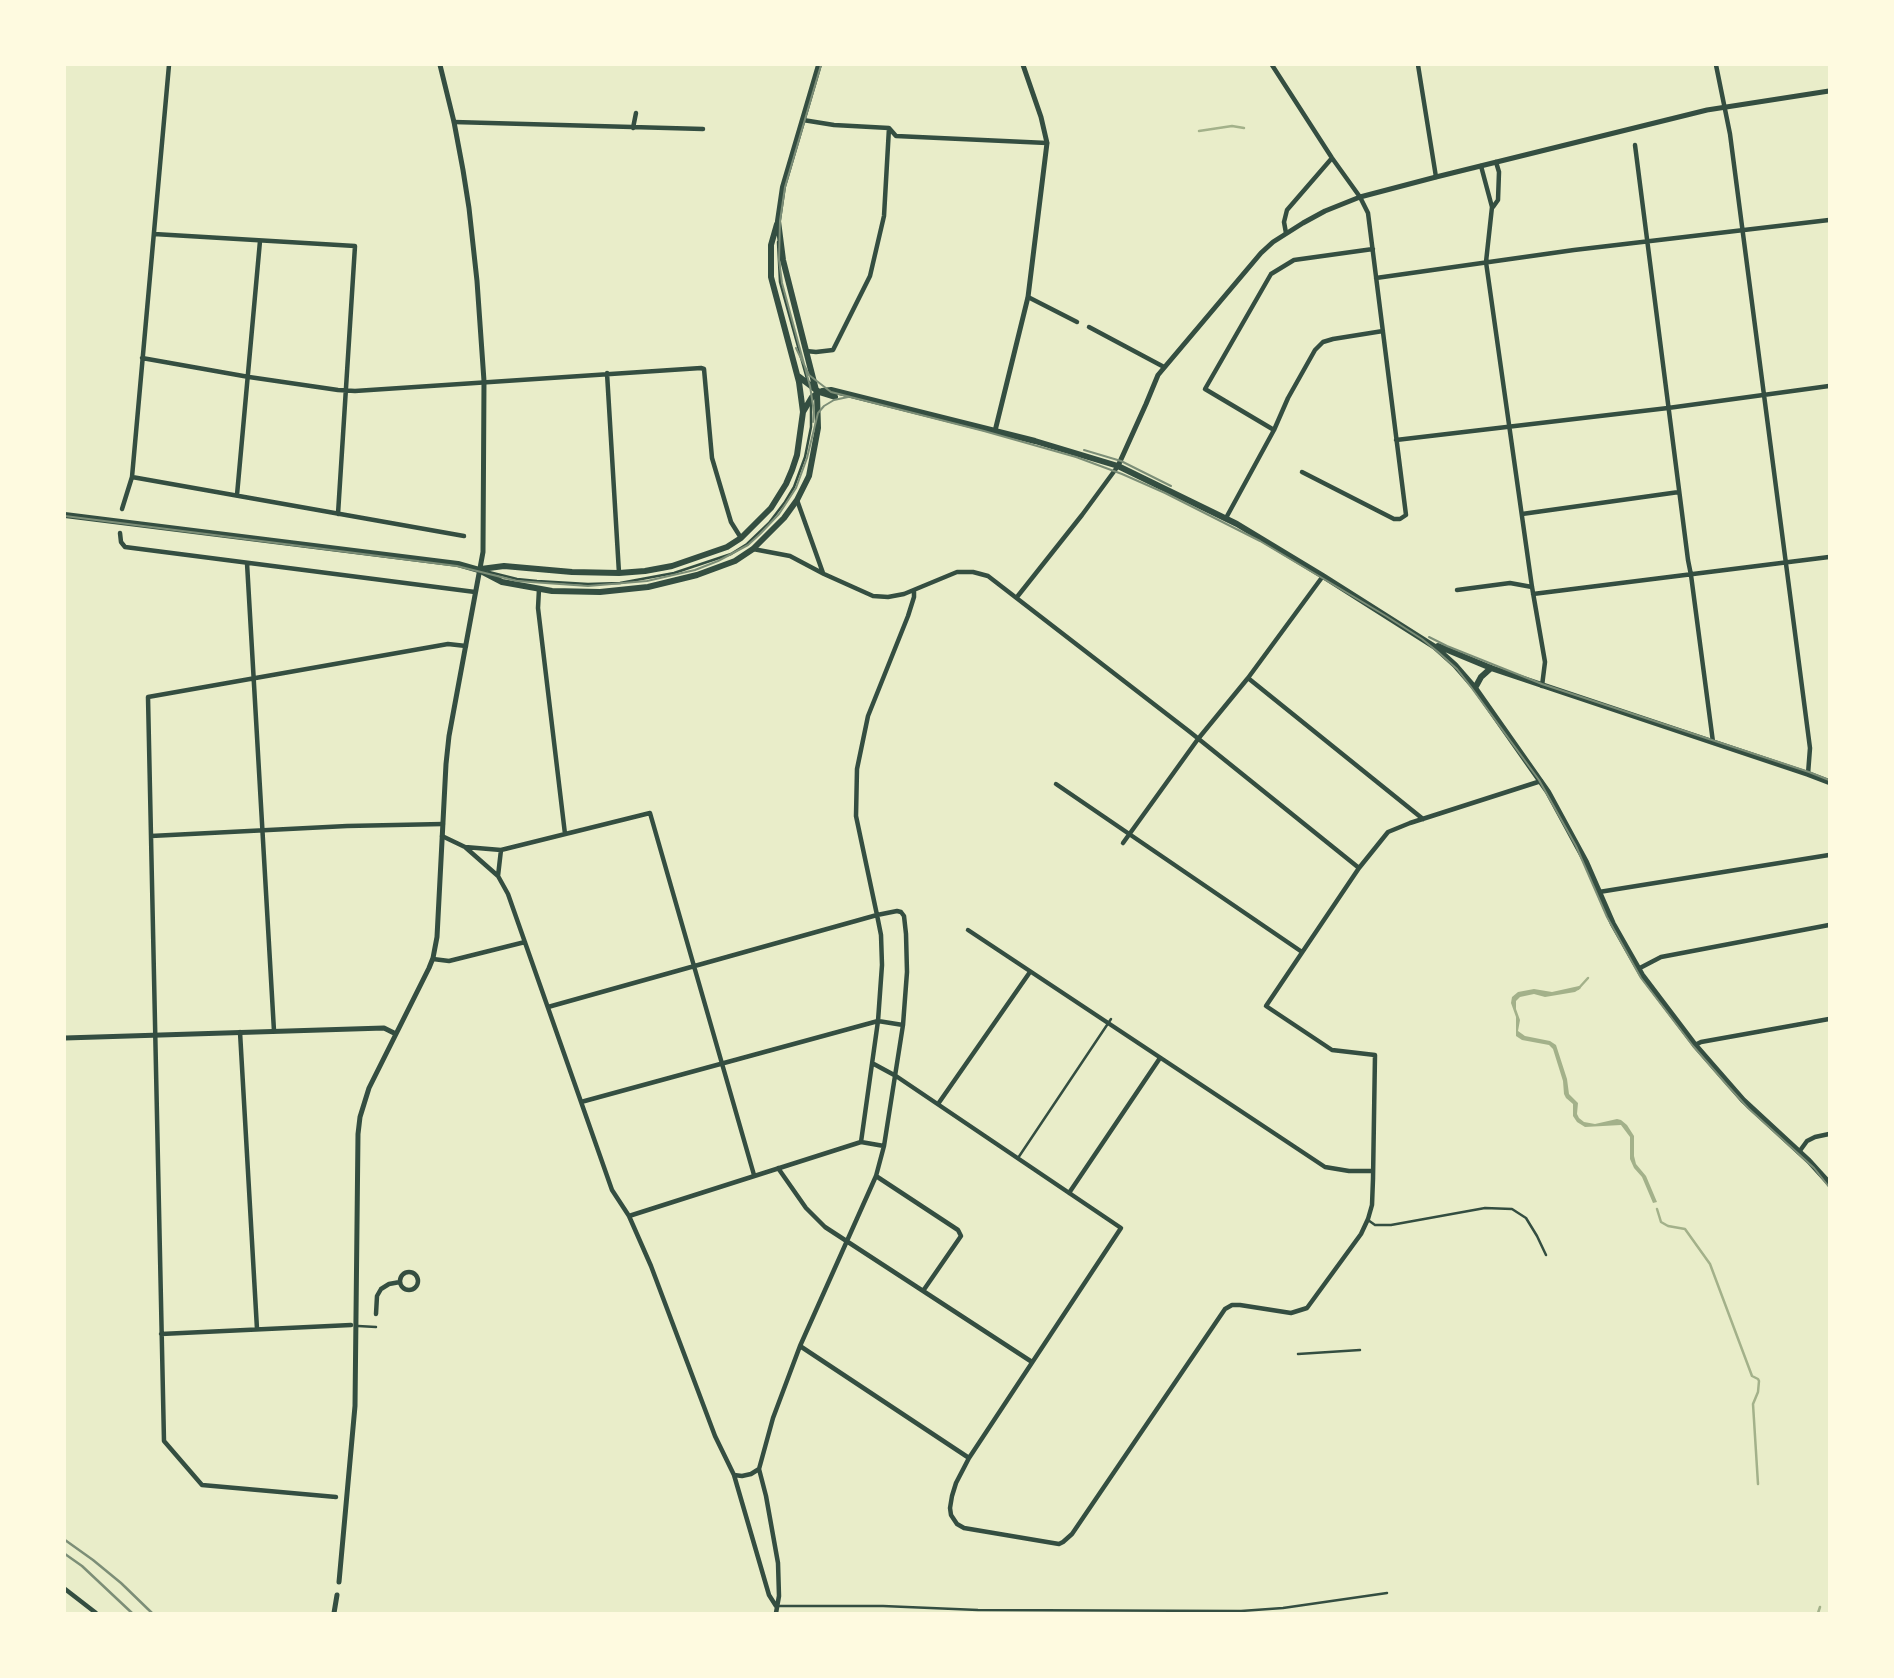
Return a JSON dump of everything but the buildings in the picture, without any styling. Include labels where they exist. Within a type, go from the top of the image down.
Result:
[{"type":"main road","points":[[479,570],[504,566],[619,573],[672,566],[715,552],[741,538],[771,508],[786,484],[797,454],[803,412],[797,375],[771,277],[771,245],[783,187],[819,65]]},
{"type":"main road","points":[[65,515],[458,564],[479,570],[502,582],[539,589],[580,592],[648,587],[704,573],[735,561],[753,549],[784,518],[797,500],[809,476],[818,429],[810,351],[785,268],[778,221]]},
{"type":"main road","points":[[797,375],[816,394],[835,397]]},
{"type":"main road","points":[[803,412],[816,394],[831,390],[995,431],[1118,466],[1226,518],[1323,576],[1448,658],[1475,688],[1541,781],[1579,848],[1613,924],[1638,969],[1695,1045],[1743,1100],[1829,1183]]},
{"type":"main road","points":[[818,410],[827,400],[843,393]]},
{"type":"main road","points":[[1421,638],[1491,668],[1829,782]]},
{"type":"main road","points":[[1475,688],[1481,677],[1491,668]]},
{"type":"street","points":[[122,509],[132,477],[169,65]]},
{"type":"street","points":[[339,1582],[355,1406],[354,1325],[360,1117],[369,1088],[433,959],[437,937],[449,736],[484,538],[484,381],[472,235],[454,122],[440,65]]},
{"type":"street","points":[[995,431],[1028,297],[1047,143],[1023,65]]},
{"type":"street","points":[[1272,65],[1368,213],[1406,515],[1394,519],[1302,472]]},
{"type":"street","points":[[1418,65],[1436,177]]},
{"type":"street","points":[[1716,65],[1730,134],[1810,748],[1808,774]]},
{"type":"street","points":[[1017,597],[1118,466],[1158,375],[1261,253],[1286,233],[1325,211],[1360,197],[1489,163],[1707,110],[1829,91]]},
{"type":"street","points":[[633,128],[636,113]]},
{"type":"street","points":[[803,120],[889,128],[896,136],[1047,143]]},
{"type":"street","points":[[454,122],[703,129]]},
{"type":"street","points":[[810,351],[833,350],[870,276],[884,215],[889,128]]},
{"type":"street","points":[[1635,145],[1713,742]]},
{"type":"street","points":[[1286,233],[1284,222],[1287,210],[1332,158]]},
{"type":"street","points":[[1492,207],[1498,200],[1499,172],[1496,162]]},
{"type":"street","points":[[1481,166],[1492,207],[1486,262],[1532,590],[1545,662],[1542,686]]},
{"type":"street","points":[[1376,278],[1829,220]]},
{"type":"street","points":[[154,234],[355,246],[338,514]]},
{"type":"street","points":[[237,495],[260,241]]},
{"type":"street","points":[[1274,430],[1205,389],[1271,274],[1294,260],[1373,249]]},
{"type":"street","points":[[1028,297],[1077,322]]},
{"type":"street","points":[[1089,327],[1164,367]]},
{"type":"street","points":[[1226,518],[1315,350],[1323,342],[1383,331]]},
{"type":"street","points":[[142,358],[249,377],[355,391],[701,368],[704,369],[712,458],[731,522],[741,538]]},
{"type":"street","points":[[607,373],[619,573]]},
{"type":"street","points":[[1396,440],[1829,386]]},
{"type":"street","points":[[132,477],[464,536]]},
{"type":"street","points":[[1522,514],[1679,492]]},
{"type":"street","points":[[797,500],[824,574]]},
{"type":"street","points":[[120,533],[125,547],[475,592]]},
{"type":"street","points":[[753,549],[790,556],[873,596],[904,594],[962,571],[988,576],[1359,868]]},
{"type":"street","points":[[1457,590],[1510,583],[1532,590],[1691,575],[1829,557]]},
{"type":"street","points":[[247,563],[274,1031]]},
{"type":"street","points":[[1123,842],[1323,576]]},
{"type":"street","points":[[539,589],[538,608],[565,834]]},
{"type":"street","points":[[861,1142],[878,1021],[882,965],[881,934],[856,816],[857,769],[867,716],[908,616],[914,590]]},
{"type":"street","points":[[337,1497],[202,1485],[164,1441],[148,697],[448,644],[466,646]]},
{"type":"street","points":[[1248,678],[1423,819]]},
{"type":"street","points":[[872,1063],[896,1076],[1121,1228],[969,1458],[956,1483],[950,1508],[957,1524],[968,1530],[1059,1544],[1066,1541],[1225,1309],[1240,1305],[1291,1313],[1307,1308],[1361,1234],[1368,1220],[1372,1205],[1375,1055],[1332,1050],[1266,1006],[1359,868],[1388,832],[1541,781]]},
{"type":"street","points":[[1056,784],[1302,952]]},
{"type":"street","points":[[464,847],[501,850],[650,813],[754,1175]]},
{"type":"street","points":[[151,836],[443,824]]},
{"type":"street","points":[[442,836],[464,847],[498,876],[508,894],[612,1190],[629,1216],[651,1266],[715,1436],[734,1475],[769,1595],[776,1606]]},
{"type":"street","points":[[498,876],[501,850]]},
{"type":"street","points":[[1599,892],[1829,855]]},
{"type":"street","points":[[548,1007],[877,915],[897,911],[904,916],[907,972],[903,1025],[884,1146],[876,1175],[800,1346],[773,1418],[759,1469],[778,1563],[779,1596],[776,1613]]},
{"type":"street","points":[[1638,969],[1661,957],[1829,925]]},
{"type":"street","points":[[968,930],[1109,1021],[1325,1167],[1373,1171]]},
{"type":"street","points":[[433,959],[449,961],[525,942]]},
{"type":"street","points":[[938,1104],[1030,972]]},
{"type":"street","points":[[1695,1045],[1829,1018]]},
{"type":"street","points":[[581,1102],[878,1021],[903,1025]]},
{"type":"street","points":[[65,1038],[384,1028],[396,1034]]},
{"type":"street","points":[[240,1032],[257,1329]]},
{"type":"street","points":[[1069,1193],[1160,1058]]},
{"type":"street","points":[[1799,1152],[1807,1141],[1829,1133]]},
{"type":"street","points":[[629,1216],[861,1142],[884,1146]]},
{"type":"street","points":[[778,1168],[811,1214],[825,1227],[1032,1362]]},
{"type":"street","points":[[876,1175],[958,1230],[961,1236],[923,1291]]},
{"type":"street","points":[[408,1271],[414,1273],[419,1280],[417,1286],[410,1290],[402,1287],[400,1282],[403,1274],[408,1271]]},
{"type":"street","points":[[376,1314],[377,1296],[381,1289],[400,1282]]},
{"type":"street","points":[[161,1334],[354,1325]]},
{"type":"street","points":[[800,1346],[969,1458]]},
{"type":"street","points":[[734,1475],[751,1474],[759,1469]]},
{"type":"street","points":[[65,1589],[96,1613]]},
{"type":"street","points":[[334,1613],[337,1595]]},
{"type":"lane","points":[[479,570],[537,581],[620,583],[674,573],[731,554],[747,544],[769,523],[794,487],[805,457],[816,394],[808,384],[780,282],[778,221]]},
{"type":"lane","points":[[1018,1158],[1109,1021]]},
{"type":"lane","points":[[1368,1220],[1375,1225],[1391,1225],[1485,1208],[1512,1209],[1526,1218],[1546,1255]]},
{"type":"lane","points":[[354,1325],[376,1326]]},
{"type":"lane","points":[[1297,1354],[1360,1350]]},
{"type":"lane","points":[[776,1606],[1241,1611],[1283,1608],[1387,1593]]},
{"type":"shaded area","points":[[1579,986],[1581,988],[1575,992],[1545,997],[1534,994],[1520,997],[1516,1001],[1520,1020],[1518,1031],[1525,1036],[1550,1041],[1556,1045],[1569,1094],[1578,1103],[1579,1118],[1595,1124],[1617,1119],[1627,1125],[1634,1136],[1636,1164],[1646,1176],[1657,1202],[1653,1203],[1642,1177],[1634,1168],[1630,1159],[1630,1137],[1621,1125],[1585,1127],[1577,1122],[1573,1116],[1573,1104],[1564,1094],[1563,1081],[1553,1049],[1549,1045],[1522,1040],[1516,1036],[1516,1017],[1511,1003],[1512,997],[1518,992],[1534,989],[1552,992]]},
{"type":"waterway","points":[[1199,131],[1232,126],[1244,128]]},
{"type":"waterway","points":[[1578,989],[1588,978]]},
{"type":"waterway","points":[[1657,1209],[1661,1222],[1685,1229],[1710,1264],[1752,1376],[1759,1381],[1753,1404],[1758,1484]]},
{"type":"waterway","points":[[1818,1613],[1820,1607]]},
{"type":"tram line","points":[[813,422],[810,386],[782,283],[779,260],[780,221],[785,187],[821,65]]},
{"type":"tram line","points":[[796,348],[809,375],[831,392],[984,431],[1076,457],[1122,474],[1260,541],[1422,639],[1457,669],[1539,780],[1576,846],[1607,917],[1641,978],[1727,1085],[1748,1108],[1814,1168],[1829,1187]]},
{"type":"tram line","points":[[65,516],[457,566],[517,581],[588,586],[647,581],[695,570],[748,545],[779,514],[796,488],[807,458],[818,413],[834,400],[848,397]]},
{"type":"tram line","points":[[1084,450],[1121,461],[1171,486]]},
{"type":"tram line","points":[[1429,637],[1542,684],[1829,780]]},
{"type":"railway","points":[[65,1540],[121,1583],[152,1613]]},
{"type":"railway","points":[[65,1554],[82,1566],[132,1613]]}]
